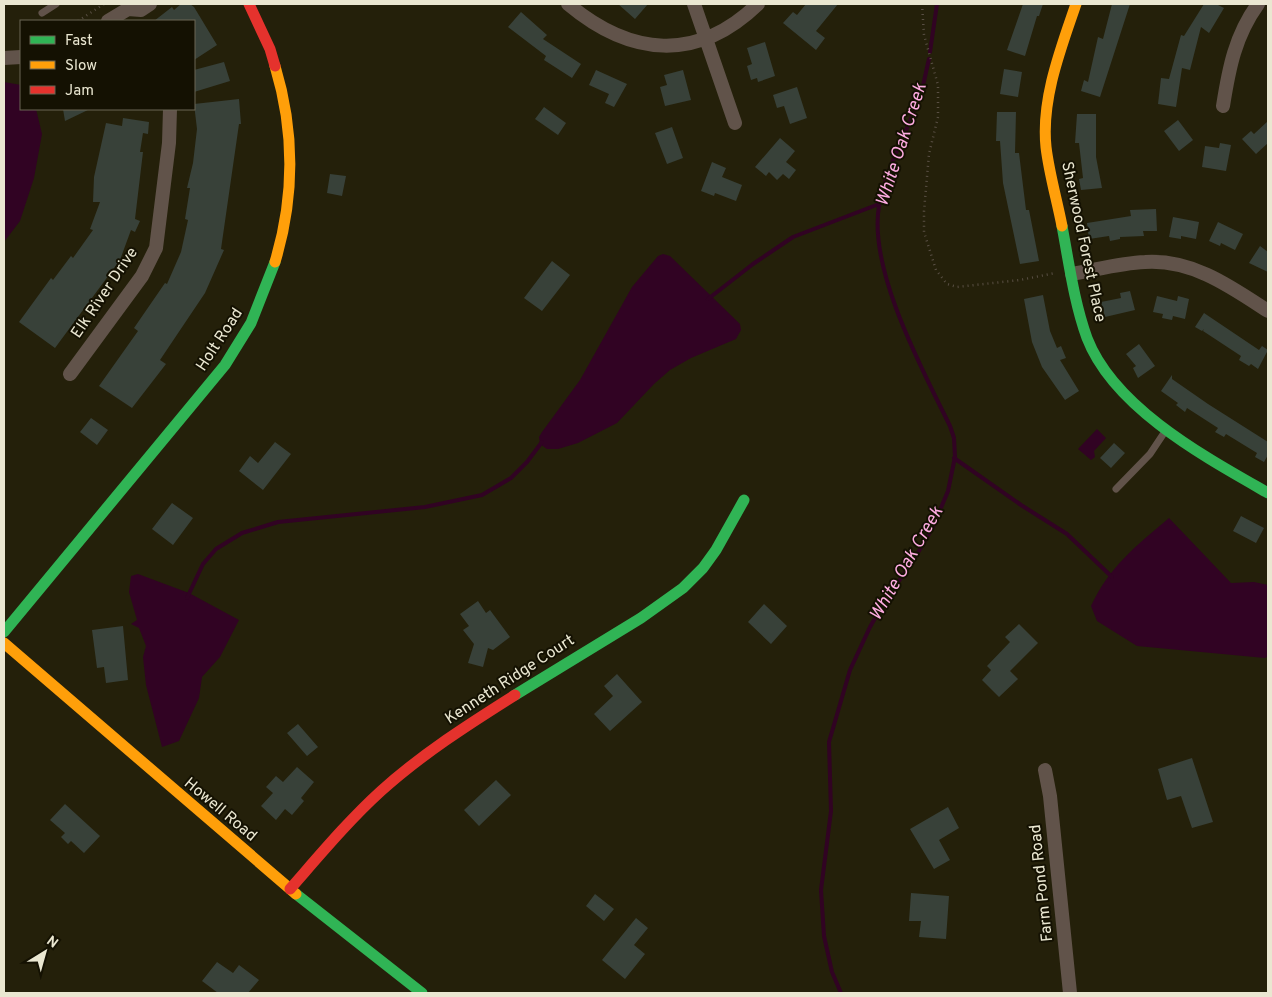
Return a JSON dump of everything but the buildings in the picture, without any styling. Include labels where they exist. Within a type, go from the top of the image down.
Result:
[{"type":"street","points":[[104,5],[121,14],[141,10],[150,4]]},
{"type":"street","name":"Holt Road","points":[[4,632],[225,366],[254,318],[271,280],[286,228],[290,200],[292,139],[285,93],[266,37],[250,4]]},
{"type":"street","points":[[568,4],[597,26],[637,42],[668,46],[705,38],[738,21],[758,4]]},
{"type":"street","points":[[694,4],[735,123]]},
{"type":"street","name":"Sherwood Forest Place","points":[[1076,4],[1051,78],[1045,132],[1046,146],[1079,314],[1094,355],[1117,389],[1134,406],[1166,430],[1268,493]]},
{"type":"street","points":[[1223,106],[1236,41],[1258,4]]},
{"type":"street","points":[[4,58],[20,57]]},
{"type":"street","name":"Elk River Drive","points":[[70,374],[142,276],[156,248],[169,143],[170,110]]},
{"type":"street","points":[[1072,274],[1146,262],[1183,266],[1218,278],[1268,311]]},
{"type":"street","name":"Kenneth Ridge Court","points":[[290,889],[355,816],[388,783],[532,684],[633,622],[678,591],[709,560],[744,500]]},
{"type":"street","name":"Howell Road","points":[[4,643],[121,747],[290,889],[422,993]]},
{"type":"street","name":"Farm Pond Road","points":[[1045,770],[1051,806],[1070,993]]},
{"type":"lane","points":[[42,13],[56,4]]},
{"type":"lane","points":[[1116,489],[1150,454],[1166,430]]},
{"type":"path","points":[[80,20],[104,4]]},
{"type":"path","points":[[922,4],[924,35],[938,85],[938,117],[929,154],[924,211],[924,232],[936,270],[947,284],[957,287],[1020,280],[1063,271],[1072,274]]},
{"type":"shaded area","points":[[4,82],[20,85],[20,110],[36,110],[42,134],[34,178],[20,221],[4,242]]},
{"type":"shaded area","points":[[663,254],[670,256],[740,324],[741,330],[736,339],[691,358],[670,370],[617,423],[578,443],[558,449],[547,449],[540,444],[539,437],[580,380],[632,287],[658,256]]},
{"type":"shaded area","points":[[1097,429],[1106,438],[1094,451],[1095,457],[1091,460],[1078,449]]},
{"type":"shaded area","points":[[1169,518],[1231,583],[1254,582],[1268,585],[1268,656],[1265,658],[1137,646],[1097,621],[1091,606],[1106,580],[1124,558]]},
{"type":"shaded area","points":[[138,574],[189,593],[239,620],[220,657],[202,677],[199,698],[179,741],[162,747],[146,685],[143,657],[146,646],[139,628],[131,624],[137,620],[129,592],[131,576]]},
{"type":"waterway","name":"White Oak Creek","points":[[930,52],[937,4]]},
{"type":"waterway","name":"White Oak Creek","points":[[841,993],[832,972],[824,936],[821,890],[831,811],[829,742],[850,670],[870,627],[886,599],[913,561],[933,527],[948,491],[955,457],[954,438],[950,426],[912,348],[889,288],[878,231],[879,206],[882,192],[920,96],[929,59]]},
{"type":"waterway","points":[[708,299],[753,264],[793,237],[879,204]]},
{"type":"waterway","points":[[187,598],[203,564],[216,549],[242,533],[278,522],[425,507],[482,495],[511,478],[527,462],[542,442]]},
{"type":"waterway","points":[[954,458],[1021,505],[1067,534],[1112,577]]},
{"type":"traffic: fast","points":[[1062,226],[1082,324],[1100,363],[1118,387],[1140,408],[1190,447],[1268,493]]},
{"type":"traffic: fast","points":[[4,632],[225,365],[251,323],[275,262]]},
{"type":"traffic: fast","points":[[515,695],[641,618],[683,588],[703,568],[716,550],[744,500]]},
{"type":"traffic: fast","points":[[296,894],[422,993]]},
{"type":"traffic: slow","points":[[1062,226],[1047,157],[1046,111],[1049,92],[1064,38],[1076,4]]},
{"type":"traffic: slow","points":[[275,66],[286,115],[290,164],[286,213],[275,262]]},
{"type":"traffic: slow","points":[[4,643],[296,894]]},
{"type":"traffic: jam","points":[[249,4],[270,49],[275,66]]},
{"type":"traffic: jam","points":[[290,889],[357,814],[397,777],[446,740],[515,695]]}]
